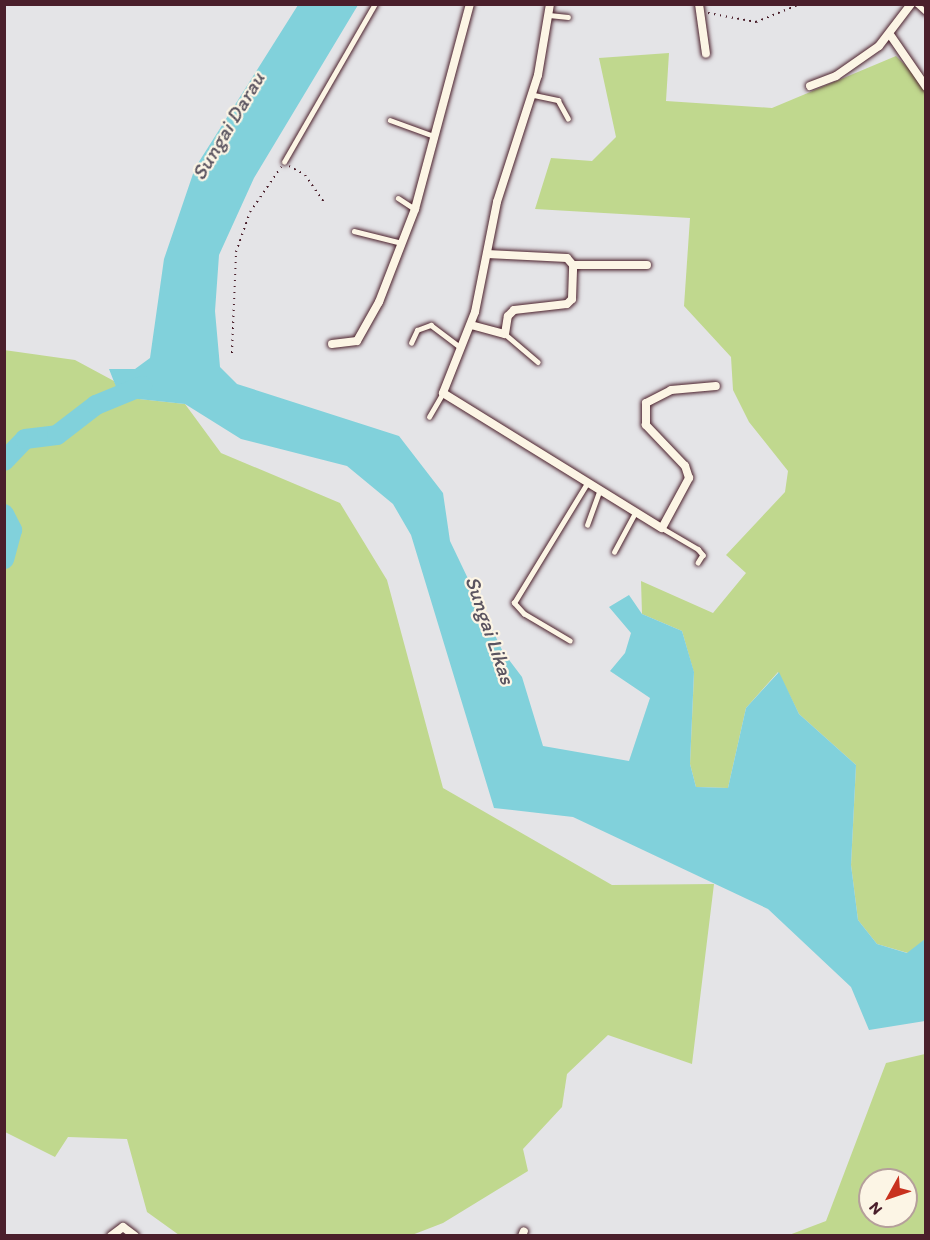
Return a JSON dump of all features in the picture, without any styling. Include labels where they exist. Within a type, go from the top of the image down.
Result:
[{"type":"street","points":[[332,344],[353,343],[360,337],[402,243],[415,209],[470,4]]},
{"type":"street","points":[[550,4],[534,95],[497,202],[471,325],[443,393],[586,485],[662,528],[689,478],[646,425],[646,403],[671,390],[716,386]]},
{"type":"street","points":[[810,86],[836,76],[891,36],[911,4]]},
{"type":"street","points":[[700,8],[706,54]]},
{"type":"street","points":[[891,36],[926,87]]},
{"type":"street","points":[[487,254],[561,256],[573,265],[647,265]]},
{"type":"street","points":[[471,325],[505,334],[508,316],[514,310],[570,302],[573,265]]},
{"type":"street","points":[[111,1236],[123,1227],[135,1236]]},
{"type":"lane","points":[[284,162],[375,4]]},
{"type":"lane","points":[[917,4],[926,12]]},
{"type":"lane","points":[[549,15],[568,17]]},
{"type":"lane","points":[[534,95],[558,100],[568,118]]},
{"type":"lane","points":[[390,120],[434,136]]},
{"type":"lane","points":[[398,198],[415,209]]},
{"type":"lane","points":[[354,231],[402,243]]},
{"type":"lane","points":[[411,343],[417,330],[431,325],[460,347]]},
{"type":"lane","points":[[505,334],[538,362]]},
{"type":"lane","points":[[429,417],[443,393]]},
{"type":"lane","points":[[570,642],[524,615],[514,603],[586,485]]},
{"type":"lane","points":[[587,525],[599,492]]},
{"type":"lane","points":[[615,552],[634,513]]},
{"type":"lane","points":[[662,528],[698,549],[703,555],[698,563]]},
{"type":"path","points":[[700,8],[756,22],[800,4]]},
{"type":"path","points":[[232,353],[236,252],[250,212],[284,162],[305,175],[324,202]]},
{"type":"green space","points":[[669,53],[666,101],[772,108],[896,56],[918,78],[925,75],[926,939],[908,953],[877,944],[858,920],[851,865],[856,765],[799,714],[778,672],[746,708],[728,788],[696,787],[690,764],[694,673],[682,631],[642,614],[641,581],[713,613],[746,573],[726,555],[785,492],[788,471],[749,422],[733,390],[731,357],[684,306],[690,218],[535,209],[551,158],[592,161],[616,137],[599,58]]},
{"type":"green space","points":[[4,350],[75,360],[114,381],[121,397],[185,404],[221,453],[340,503],[387,580],[443,788],[612,885],[714,884],[692,1064],[608,1035],[567,1074],[562,1107],[523,1149],[528,1171],[443,1223],[412,1235],[179,1235],[147,1212],[127,1139],[68,1137],[55,1157],[5,1132]]},
{"type":"green space","points":[[925,1054],[925,1235],[789,1235],[826,1221],[886,1063]]},
{"type":"water","name":"Sungai Darau","points":[[298,5],[358,5],[254,178],[219,255],[215,311],[220,367],[237,384],[399,436],[443,493],[450,541],[503,652],[522,677],[543,746],[629,761],[650,698],[610,671],[625,653],[631,633],[609,607],[629,595],[642,614],[682,631],[694,672],[690,764],[696,787],[728,788],[746,708],[779,672],[799,714],[856,765],[851,865],[858,920],[877,944],[907,953],[925,939],[925,1021],[869,1030],[851,987],[768,909],[573,817],[494,808],[411,535],[393,504],[347,466],[241,439],[185,404],[120,397],[109,369],[135,369],[150,358],[164,259],[195,168]]},
{"type":"waterway","name":"Sungai Likas","points":[[4,461],[25,439],[57,435],[96,405],[142,386]]},
{"type":"waterway","name":"Sungai Likas","points":[[4,514],[12,530],[4,559]]}]
